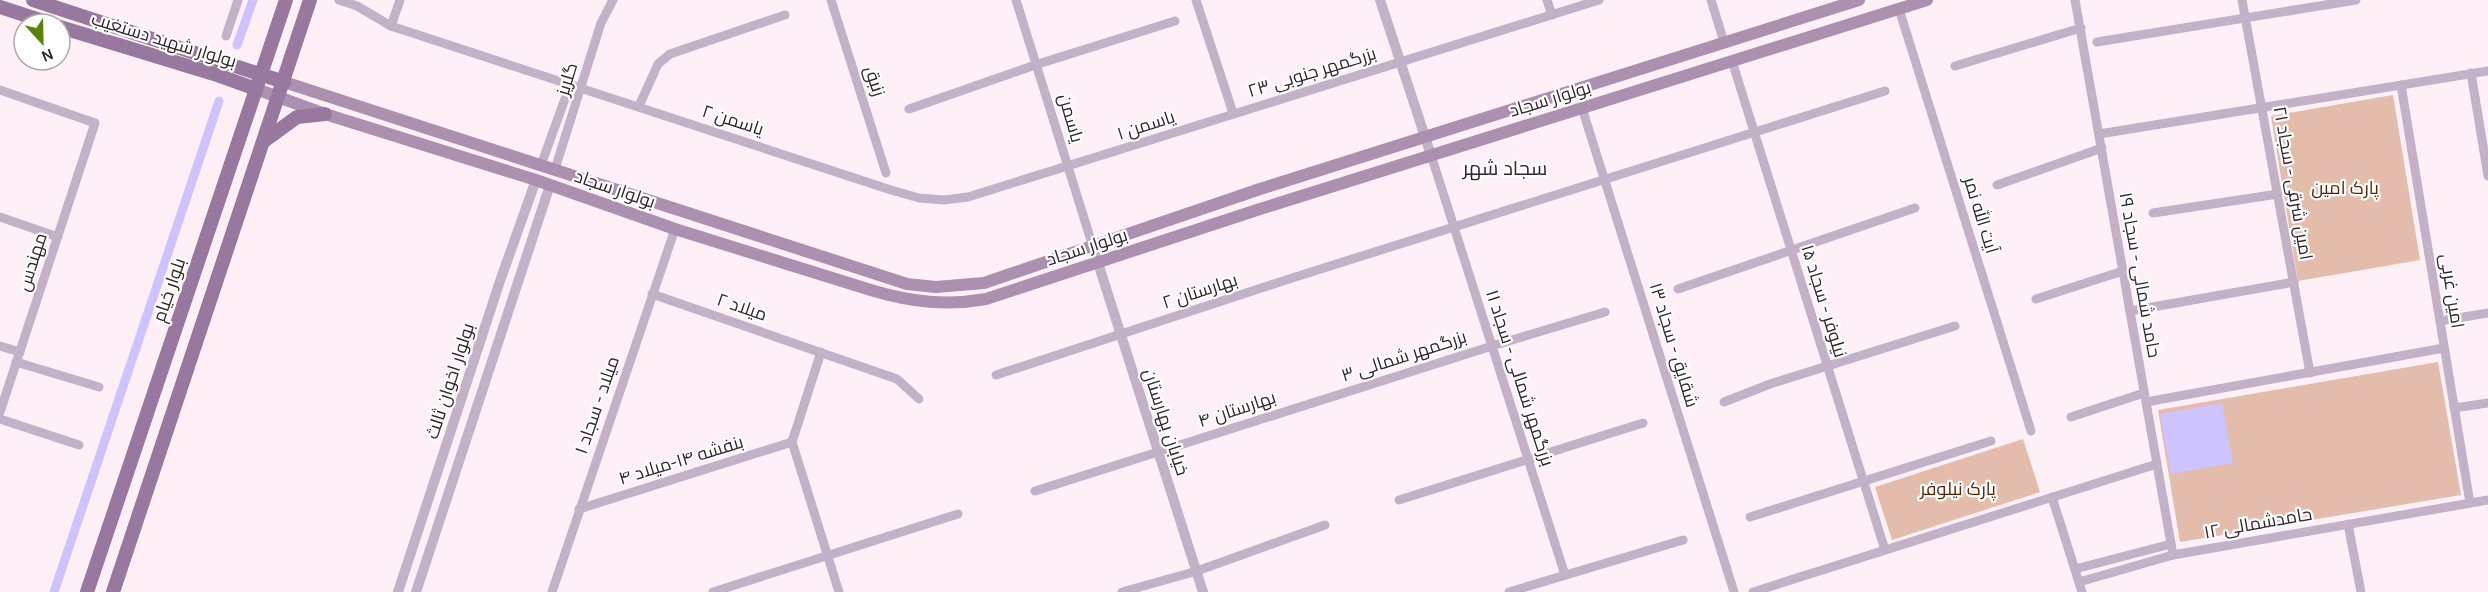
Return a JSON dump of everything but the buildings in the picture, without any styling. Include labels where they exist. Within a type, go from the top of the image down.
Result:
[{"type":"main road","name":"بولوار شهید دستغیب","points":[[33,0],[284,82]]},
{"type":"main road","name":"بلوار خیام","points":[[87,592],[286,0]]},
{"type":"main road","points":[[112,592],[310,0]]},
{"type":"main road","name":"بولوار سجاد","points":[[284,82],[555,169],[682,213],[773,239],[907,284],[936,287],[984,283],[1425,136],[1859,0]]},
{"type":"main road","name":"بولوار سجاد","points":[[256,89],[325,114],[536,180],[675,229],[903,299],[934,303],[960,303],[986,299],[1431,155],[1927,0]]},
{"type":"main road","points":[[0,7],[15,12]]},
{"type":"main road","name":"بولوار شهید دستغیب","points":[[72,31],[256,89]]},
{"type":"main road","points":[[263,143],[297,117],[325,114]]},
{"type":"main road","points":[[536,180],[541,165]]},
{"type":"main road","points":[[550,185],[555,169]]},
{"type":"street","points":[[226,36],[238,0]]},
{"type":"street","name":"یاسمن ۲","points":[[339,0],[357,6],[391,26],[919,198],[944,200],[968,197],[1068,167]]},
{"type":"street","points":[[391,26],[399,0]]},
{"type":"street","name":"گلریز","points":[[555,169],[601,23],[613,0]]},
{"type":"street","name":"زنبق","points":[[831,0],[886,173]]},
{"type":"street","name":"یاسمن","points":[[1016,0],[1038,64],[1098,262]]},
{"type":"street","points":[[1196,0],[1233,113]]},
{"type":"street","points":[[1380,0],[1431,155]]},
{"type":"street","points":[[1547,0],[1552,15]]},
{"type":"street","name":"بزرگمهر جنوبی ۲۳","points":[[1233,113],[1599,0]]},
{"type":"street","points":[[1711,0],[1724,42]]},
{"type":"street","name":"حامد شمالی - سجاد ۱۹","points":[[2075,0],[2173,555]]},
{"type":"street","name":"امین شرقی - سجاد ۲۱","points":[[2242,0],[2310,373]]},
{"type":"street","points":[[2097,42],[2246,18],[2327,2],[2356,0]]},
{"type":"street","name":"آیت الله نمر","points":[[1899,9],[2031,431]]},
{"type":"street","points":[[639,106],[654,69],[670,54],[784,15]]},
{"type":"street","points":[[909,109],[1038,64],[1175,21]]},
{"type":"street","points":[[1955,66],[2081,28]]},
{"type":"street","name":"نیلوفر - سجاد ۱۵","points":[[1732,61],[1885,550]]},
{"type":"street","points":[[2099,134],[2488,70]]},
{"type":"street","points":[[2471,73],[2486,144],[2488,176]]},
{"type":"street","name":"گلریز","points":[[541,165],[570,85]]},
{"type":"street","name":"امین غربی","points":[[2401,85],[2470,503]]},
{"type":"street","name":"مهندس","points":[[0,90],[95,123],[0,412]]},
{"type":"street","name":"بهارستان ۲","points":[[996,375],[1289,279],[1885,91]]},
{"type":"street","name":"شقایق - سجاد ۱۳","points":[[1582,108],[1734,592]]},
{"type":"street","name":"یاسمن ۱","points":[[1068,167],[1233,113]]},
{"type":"street","points":[[1997,185],[2102,148]]},
{"type":"street","name":"بزرگمهر شمالی - سجاد ۱۱","points":[[1431,155],[1565,575]]},
{"type":"street","name":"بولوار اخوان ثالث","points":[[398,592],[500,281],[536,180]]},
{"type":"street","points":[[419,590],[550,185]]},
{"type":"street","points":[[2153,213],[2278,194]]},
{"type":"street","points":[[1678,290],[1791,249],[1916,208]]},
{"type":"street","points":[[0,217],[58,237]]},
{"type":"street","name":"میلاد - سجاد ۱","points":[[552,592],[675,229]]},
{"type":"street","name":"خیابان بهارستان","points":[[1098,262],[1203,592]]},
{"type":"street","points":[[2036,299],[2123,271]]},
{"type":"street","points":[[2130,311],[2294,282]]},
{"type":"street","name":"میلاد ۲","points":[[652,294],[897,379],[919,399]]},
{"type":"street","name":"بزرگمهر شمالی ۳","points":[[1326,398],[1605,312]]},
{"type":"street","points":[[2440,321],[2488,313]]},
{"type":"street","points":[[1724,402],[1770,384],[1955,326]]},
{"type":"street","points":[[0,346],[20,352]]},
{"type":"street","points":[[2071,417],[2145,398],[2310,373],[2444,348]]},
{"type":"street","points":[[821,352],[792,442],[839,592]]},
{"type":"street","points":[[16,363],[99,387]]},
{"type":"street","name":"بهارستان ۴","points":[[1035,491],[1326,398]]},
{"type":"street","points":[[2454,408],[2488,403]]},
{"type":"street","points":[[0,419],[79,445]]},
{"type":"street","points":[[1399,500],[1643,423]]},
{"type":"street","points":[[1750,517],[1991,441]]},
{"type":"street","name":"بنفشه ۱۴-میلاد ۴","points":[[579,509],[792,442]]},
{"type":"street","points":[[1753,592],[2157,464]]},
{"type":"street","points":[[2052,497],[2082,592]]},
{"type":"street","name":"حامدشمالی ۱۲","points":[[2079,582],[2173,555],[2488,500]]},
{"type":"street","points":[[713,592],[958,514]]},
{"type":"street","points":[[2348,524],[2361,592]]},
{"type":"street","points":[[1122,592],[1197,571],[1325,525]]},
{"type":"street","points":[[1509,592],[1683,540]]},
{"type":"street","points":[[2074,569],[2171,544]]},
{"type":"green space","name":"پارک امین","points":[[2393,95],[2420,260],[2298,281],[2271,116]]},
{"type":"green space","points":[[2438,362],[2461,495],[2180,542],[2158,410]]},
{"type":"green space","name":"پارک نیلوفر","points":[[2023,439],[2040,492],[1892,540],[1875,487]]},
{"type":"shaded area","points":[[2222,403],[2233,463],[2171,474],[2160,414]]},
{"type":"waterway","points":[[237,45],[253,0]]},
{"type":"waterway","points":[[54,592],[219,101]]},
{"type":"district","name":"سجاد شهر","points":[[1505,168]]}]
